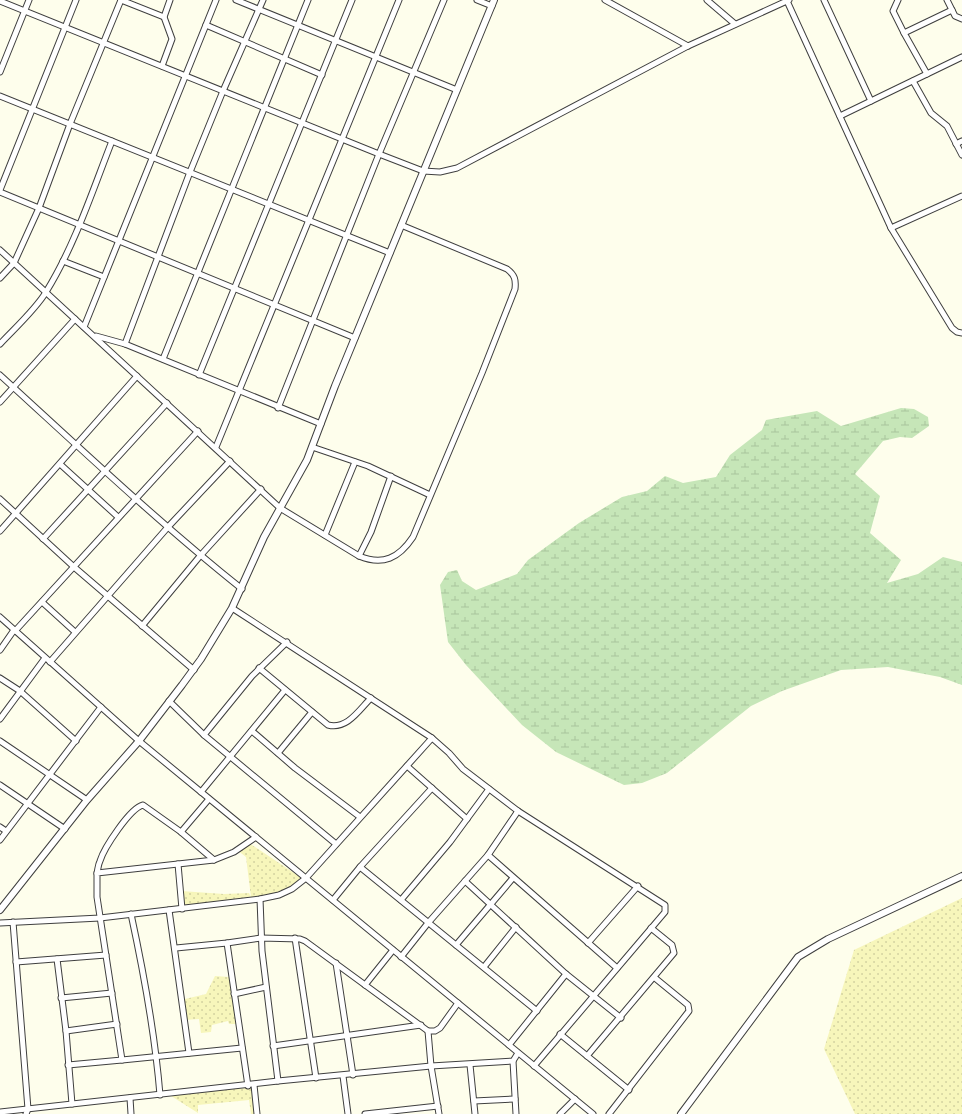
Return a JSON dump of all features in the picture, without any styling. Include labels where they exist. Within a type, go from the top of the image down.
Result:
[{"type":"street","points":[[0,72],[29,0]]},
{"type":"street","points":[[76,0],[0,191],[118,242],[274,304],[354,338]]},
{"type":"street","points":[[0,278],[14,263],[40,208],[70,124],[121,0],[164,17]]},
{"type":"street","points":[[162,66],[172,39],[164,17],[170,0]]},
{"type":"street","points":[[84,327],[216,0]]},
{"type":"street","points":[[236,0],[456,90]]},
{"type":"street","points":[[125,344],[156,257],[190,172],[223,91],[263,0]]},
{"type":"street","points":[[163,359],[196,273],[308,0]]},
{"type":"street","points":[[199,375],[352,0]]},
{"type":"street","points":[[216,447],[399,0]]},
{"type":"street","points":[[278,408],[379,154],[444,0]]},
{"type":"street","points":[[0,910],[87,800],[139,740],[194,670],[242,589],[264,537],[312,447],[354,338],[493,3],[477,0]]},
{"type":"street","points":[[605,0],[688,46]]},
{"type":"street","points":[[707,0],[736,24]]},
{"type":"street","points":[[824,0],[871,101]]},
{"type":"street","points":[[898,0],[893,11],[927,74]]},
{"type":"street","points":[[947,0],[957,18],[962,19]]},
{"type":"street","points":[[0,1],[379,154],[423,171],[440,172],[457,168],[688,46],[788,1],[891,228],[952,328],[957,332],[962,333]]},
{"type":"street","points":[[904,33],[952,10]]},
{"type":"street","points":[[206,25],[322,75]]},
{"type":"street","points":[[840,116],[962,58]]},
{"type":"street","points":[[913,81],[931,113],[947,126],[962,155]]},
{"type":"street","points":[[0,96],[390,253]]},
{"type":"street","points":[[0,344],[46,293],[80,225],[112,141]]},
{"type":"street","points":[[956,144],[962,141]]},
{"type":"street","points":[[891,228],[962,196]]},
{"type":"street","points":[[0,250],[216,447],[280,508],[359,556],[379,561],[396,555],[413,537],[482,373],[515,290],[516,281],[512,273],[507,269],[401,225]]},
{"type":"street","points":[[63,261],[104,277]]},
{"type":"street","points":[[0,402],[75,319]]},
{"type":"street","points":[[95,336],[125,344],[239,390],[278,408],[321,424]]},
{"type":"street","points":[[0,375],[200,556],[242,589]]},
{"type":"street","points":[[0,531],[137,376]]},
{"type":"street","points":[[43,539],[167,403]]},
{"type":"street","points":[[0,650],[15,630],[198,431]]},
{"type":"street","points":[[312,447],[391,476],[430,495]]},
{"type":"street","points":[[0,719],[20,691],[75,632],[168,527],[230,461]]},
{"type":"street","points":[[325,535],[355,462]]},
{"type":"street","points":[[60,464],[118,517]]},
{"type":"street","points":[[359,556],[371,532],[391,476]]},
{"type":"street","points":[[142,626],[200,556],[261,489]]},
{"type":"street","points":[[0,499],[74,567],[194,670]]},
{"type":"street","points":[[42,602],[75,632]]},
{"type":"street","points":[[232,608],[287,642],[432,738],[449,753],[462,769],[518,811],[638,886],[665,905],[665,912],[534,1066]]},
{"type":"street","points":[[0,617],[101,707],[209,799],[593,1114]]},
{"type":"street","points":[[204,735],[259,668],[287,642]]},
{"type":"street","points":[[259,668],[328,725],[339,727],[347,722],[371,698]]},
{"type":"street","points":[[0,678],[20,691],[76,742]]},
{"type":"street","points":[[201,792],[285,690]]},
{"type":"street","points":[[169,701],[204,735],[336,844]]},
{"type":"street","points":[[0,840],[76,742],[101,707]]},
{"type":"street","points":[[278,753],[312,712]]},
{"type":"street","points":[[252,731],[334,799],[360,817]]},
{"type":"street","points":[[0,923],[100,918],[182,909],[260,899],[279,895],[292,890],[306,878],[432,738]]},
{"type":"street","points":[[0,741],[87,800]]},
{"type":"street","points":[[407,766],[467,819]]},
{"type":"street","points":[[0,785],[65,829]]},
{"type":"street","points":[[333,900],[360,867],[432,788]]},
{"type":"street","points":[[401,900],[467,819],[489,789]]},
{"type":"street","points":[[181,832],[209,799]]},
{"type":"street","points":[[122,1060],[97,897],[97,873],[99,862],[117,830],[140,805],[146,806],[181,832],[214,860]]},
{"type":"street","points":[[401,956],[488,855],[518,811]]},
{"type":"street","points":[[0,827],[6,831]]},
{"type":"street","points":[[97,873],[214,860],[234,852],[256,837]]},
{"type":"street","points":[[488,855],[617,968]]},
{"type":"street","points":[[178,864],[182,909]]},
{"type":"street","points":[[360,867],[536,1011]]},
{"type":"street","points":[[681,1114],[801,954],[828,939],[962,876]]},
{"type":"street","points":[[456,945],[513,878]]},
{"type":"street","points":[[465,882],[566,974],[621,1018]]},
{"type":"street","points":[[588,943],[638,886]]},
{"type":"street","points":[[260,899],[261,938],[278,1081]]},
{"type":"street","points":[[169,910],[176,948],[189,1053]]},
{"type":"street","points":[[131,914],[143,969],[160,1095]]},
{"type":"street","points":[[13,922],[27,1112]]},
{"type":"street","points":[[484,967],[516,927]]},
{"type":"street","points":[[588,1056],[672,958],[674,949],[672,945],[651,928]]},
{"type":"street","points":[[176,948],[227,944],[261,938],[295,938],[305,940],[428,1031],[435,1032],[440,1028],[458,1003]]},
{"type":"street","points":[[295,938],[316,1078]]},
{"type":"street","points":[[227,944],[248,1086]]},
{"type":"street","points":[[365,985],[393,950]]},
{"type":"street","points":[[16,962],[106,955]]},
{"type":"street","points":[[57,959],[66,1031],[72,1104]]},
{"type":"street","points":[[336,963],[353,1075]]},
{"type":"street","points":[[509,1045],[566,974]]},
{"type":"street","points":[[609,1114],[689,1011],[688,1005],[655,978]]},
{"type":"street","points":[[234,994],[266,987]]},
{"type":"street","points":[[61,998],[112,993]]},
{"type":"street","points":[[66,1031],[117,1024]]},
{"type":"street","points":[[273,1046],[421,1025]]},
{"type":"street","points":[[428,1031],[431,1066],[440,1114]]},
{"type":"street","points":[[560,1034],[629,1090]]},
{"type":"street","points":[[68,1065],[242,1048]]},
{"type":"street","points":[[516,1114],[513,1061],[518,1053]]},
{"type":"street","points":[[0,1112],[27,1112],[72,1104],[248,1086],[278,1081],[344,1076],[431,1066],[470,1065],[513,1061]]},
{"type":"street","points":[[470,1065],[475,1114]]},
{"type":"street","points":[[344,1076],[348,1114]]},
{"type":"street","points":[[254,1085],[257,1114]]},
{"type":"street","points":[[130,1098],[131,1114]]},
{"type":"street","points":[[474,1101],[516,1099]]},
{"type":"street","points":[[560,1114],[575,1099]]},
{"type":"street","points":[[365,1114],[387,1113],[438,1106]]},
{"type":"green space","points":[[901,408],[914,409],[928,417],[929,426],[912,438],[900,437],[883,441],[855,474],[880,496],[870,533],[901,560],[887,583],[918,574],[943,557],[962,562],[962,685],[940,677],[888,667],[841,670],[782,691],[751,706],[667,773],[642,783],[624,785],[556,752],[522,725],[466,665],[448,642],[440,585],[448,572],[457,570],[462,581],[476,590],[517,574],[528,560],[579,523],[622,497],[647,491],[665,476],[683,483],[716,477],[730,455],[762,430],[766,420],[817,411],[841,426]]},
{"type":"sand","points":[[249,843],[303,879],[283,893],[185,906],[181,900],[181,891],[224,894],[249,893],[251,897],[246,857],[237,850]]},
{"type":"sand","points":[[962,898],[962,1114],[855,1114],[824,1049],[854,950]]},
{"type":"sand","points":[[215,976],[229,977],[239,1024],[229,1024],[228,1021],[212,1025],[211,1032],[201,1033],[199,1019],[185,1020],[185,999],[206,994]]},
{"type":"sand","points":[[252,1085],[256,1114],[251,1114],[249,1100],[198,1105],[198,1113],[168,1094],[248,1088]]}]
